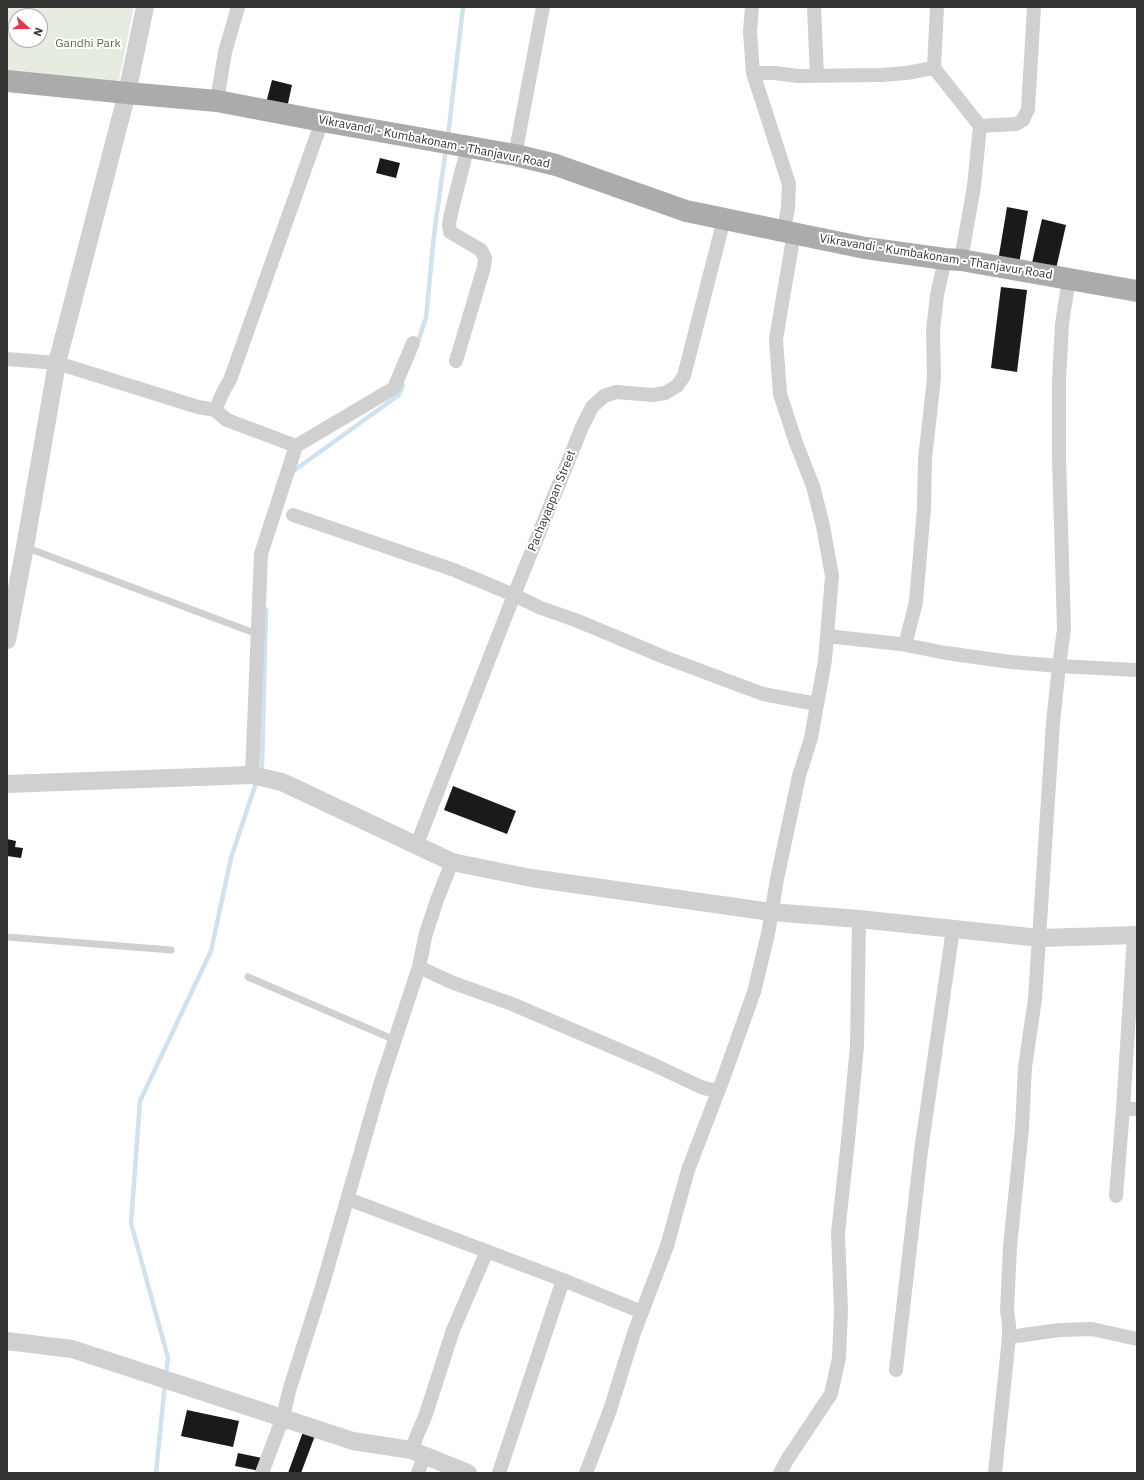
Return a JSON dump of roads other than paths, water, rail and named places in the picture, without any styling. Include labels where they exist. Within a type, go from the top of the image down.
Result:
[{"type":"main road","name":"Vikravandi - Kumbakonam - Thanjavur Road","points":[[7,81],[217,101],[516,155],[556,165],[686,211],[865,248],[1069,278],[1137,291]]},
{"type":"street","points":[[7,640],[57,363],[127,93],[145,7]]},
{"type":"street","points":[[217,101],[225,52],[238,7]]},
{"type":"street","points":[[516,155],[542,7]]},
{"type":"street","points":[[586,1473],[610,1410],[642,1312],[667,1246],[688,1170],[754,992],[768,934],[771,912],[797,783],[811,738],[825,660],[832,576],[823,526],[813,486],[796,444],[780,394],[776,339],[789,232],[789,184],[754,73],[750,32],[752,7]]},
{"type":"street","points":[[814,7],[817,76]]},
{"type":"street","points":[[905,645],[916,602],[924,508],[925,459],[934,378],[933,331],[937,295],[953,260],[974,186],[980,126],[934,68],[937,7]]},
{"type":"street","points":[[980,126],[1016,124],[1023,120],[1028,109],[1034,7]]},
{"type":"street","points":[[754,73],[817,76],[900,73],[934,68]]},
{"type":"street","points":[[215,410],[230,380],[322,121]]},
{"type":"street","points":[[454,144],[452,208],[449,224],[450,232],[481,250],[485,258],[484,267],[456,361]]},
{"type":"street","name":"Pachayappan Street","points":[[417,844],[514,595],[582,427],[592,408],[604,396],[616,392],[653,395],[665,393],[677,386],[684,376],[724,219]]},
{"type":"street","points":[[995,1473],[1009,1331],[1007,1310],[1010,1247],[1022,1128],[1026,1067],[1035,999],[1048,793],[1059,666],[1064,629],[1059,458],[1059,380],[1062,324],[1069,278]]},
{"type":"street","points":[[252,775],[261,554],[296,446],[394,388],[413,343]]},
{"type":"street","points":[[7,359],[57,363],[198,407],[215,410],[227,420],[296,446]]},
{"type":"street","points":[[293,515],[454,570],[541,608],[578,621],[664,657],[763,694],[817,704]]},
{"type":"street","points":[[827,636],[905,645],[946,653],[1059,666],[1137,670]]},
{"type":"street","points":[[7,784],[252,775],[282,782],[417,844],[452,862],[531,878],[771,912],[859,919],[1040,938],[1135,935],[1116,1196]]},
{"type":"street","points":[[262,1473],[283,1417],[289,1390],[322,1287],[380,1085],[419,967],[426,933],[452,862]]},
{"type":"street","points":[[780,1473],[831,1394],[839,1358],[841,1311],[838,1233],[857,1046],[859,919]]},
{"type":"street","points":[[896,1370],[920,1151],[953,929]]},
{"type":"street","points":[[419,967],[451,982],[512,1004],[652,1064],[701,1088],[718,1092]]},
{"type":"street","points":[[1123,1109],[1137,1109]]},
{"type":"street","points":[[348,1199],[563,1280],[642,1312]]},
{"type":"street","points":[[418,1473],[418,1453],[426,1414],[454,1330],[487,1251]]},
{"type":"street","points":[[499,1473],[563,1280]]},
{"type":"street","points":[[1009,1331],[1092,1329],[1137,1339]]},
{"type":"street","points":[[7,1341],[72,1349],[283,1417],[352,1441],[418,1453],[468,1473]]},
{"type":"lane","points":[[25,547],[257,634]]},
{"type":"lane","points":[[7,937],[171,950]]},
{"type":"lane","points":[[248,977],[395,1040]]},
{"type":"waterway","points":[[448,136],[463,7]]},
{"type":"waterway","points":[[417,344],[426,318],[434,235],[446,148]]},
{"type":"waterway","points":[[292,472],[399,395],[403,385]]},
{"type":"waterway","points":[[259,773],[262,766],[266,609]]},
{"type":"waterway","points":[[166,1375],[168,1358],[131,1223],[140,1101],[211,951],[231,858],[257,780]]},
{"type":"waterway","points":[[156,1473],[165,1383]]},
{"type":"park label","name":"Gandhi Park","points":[[88,44]]}]
